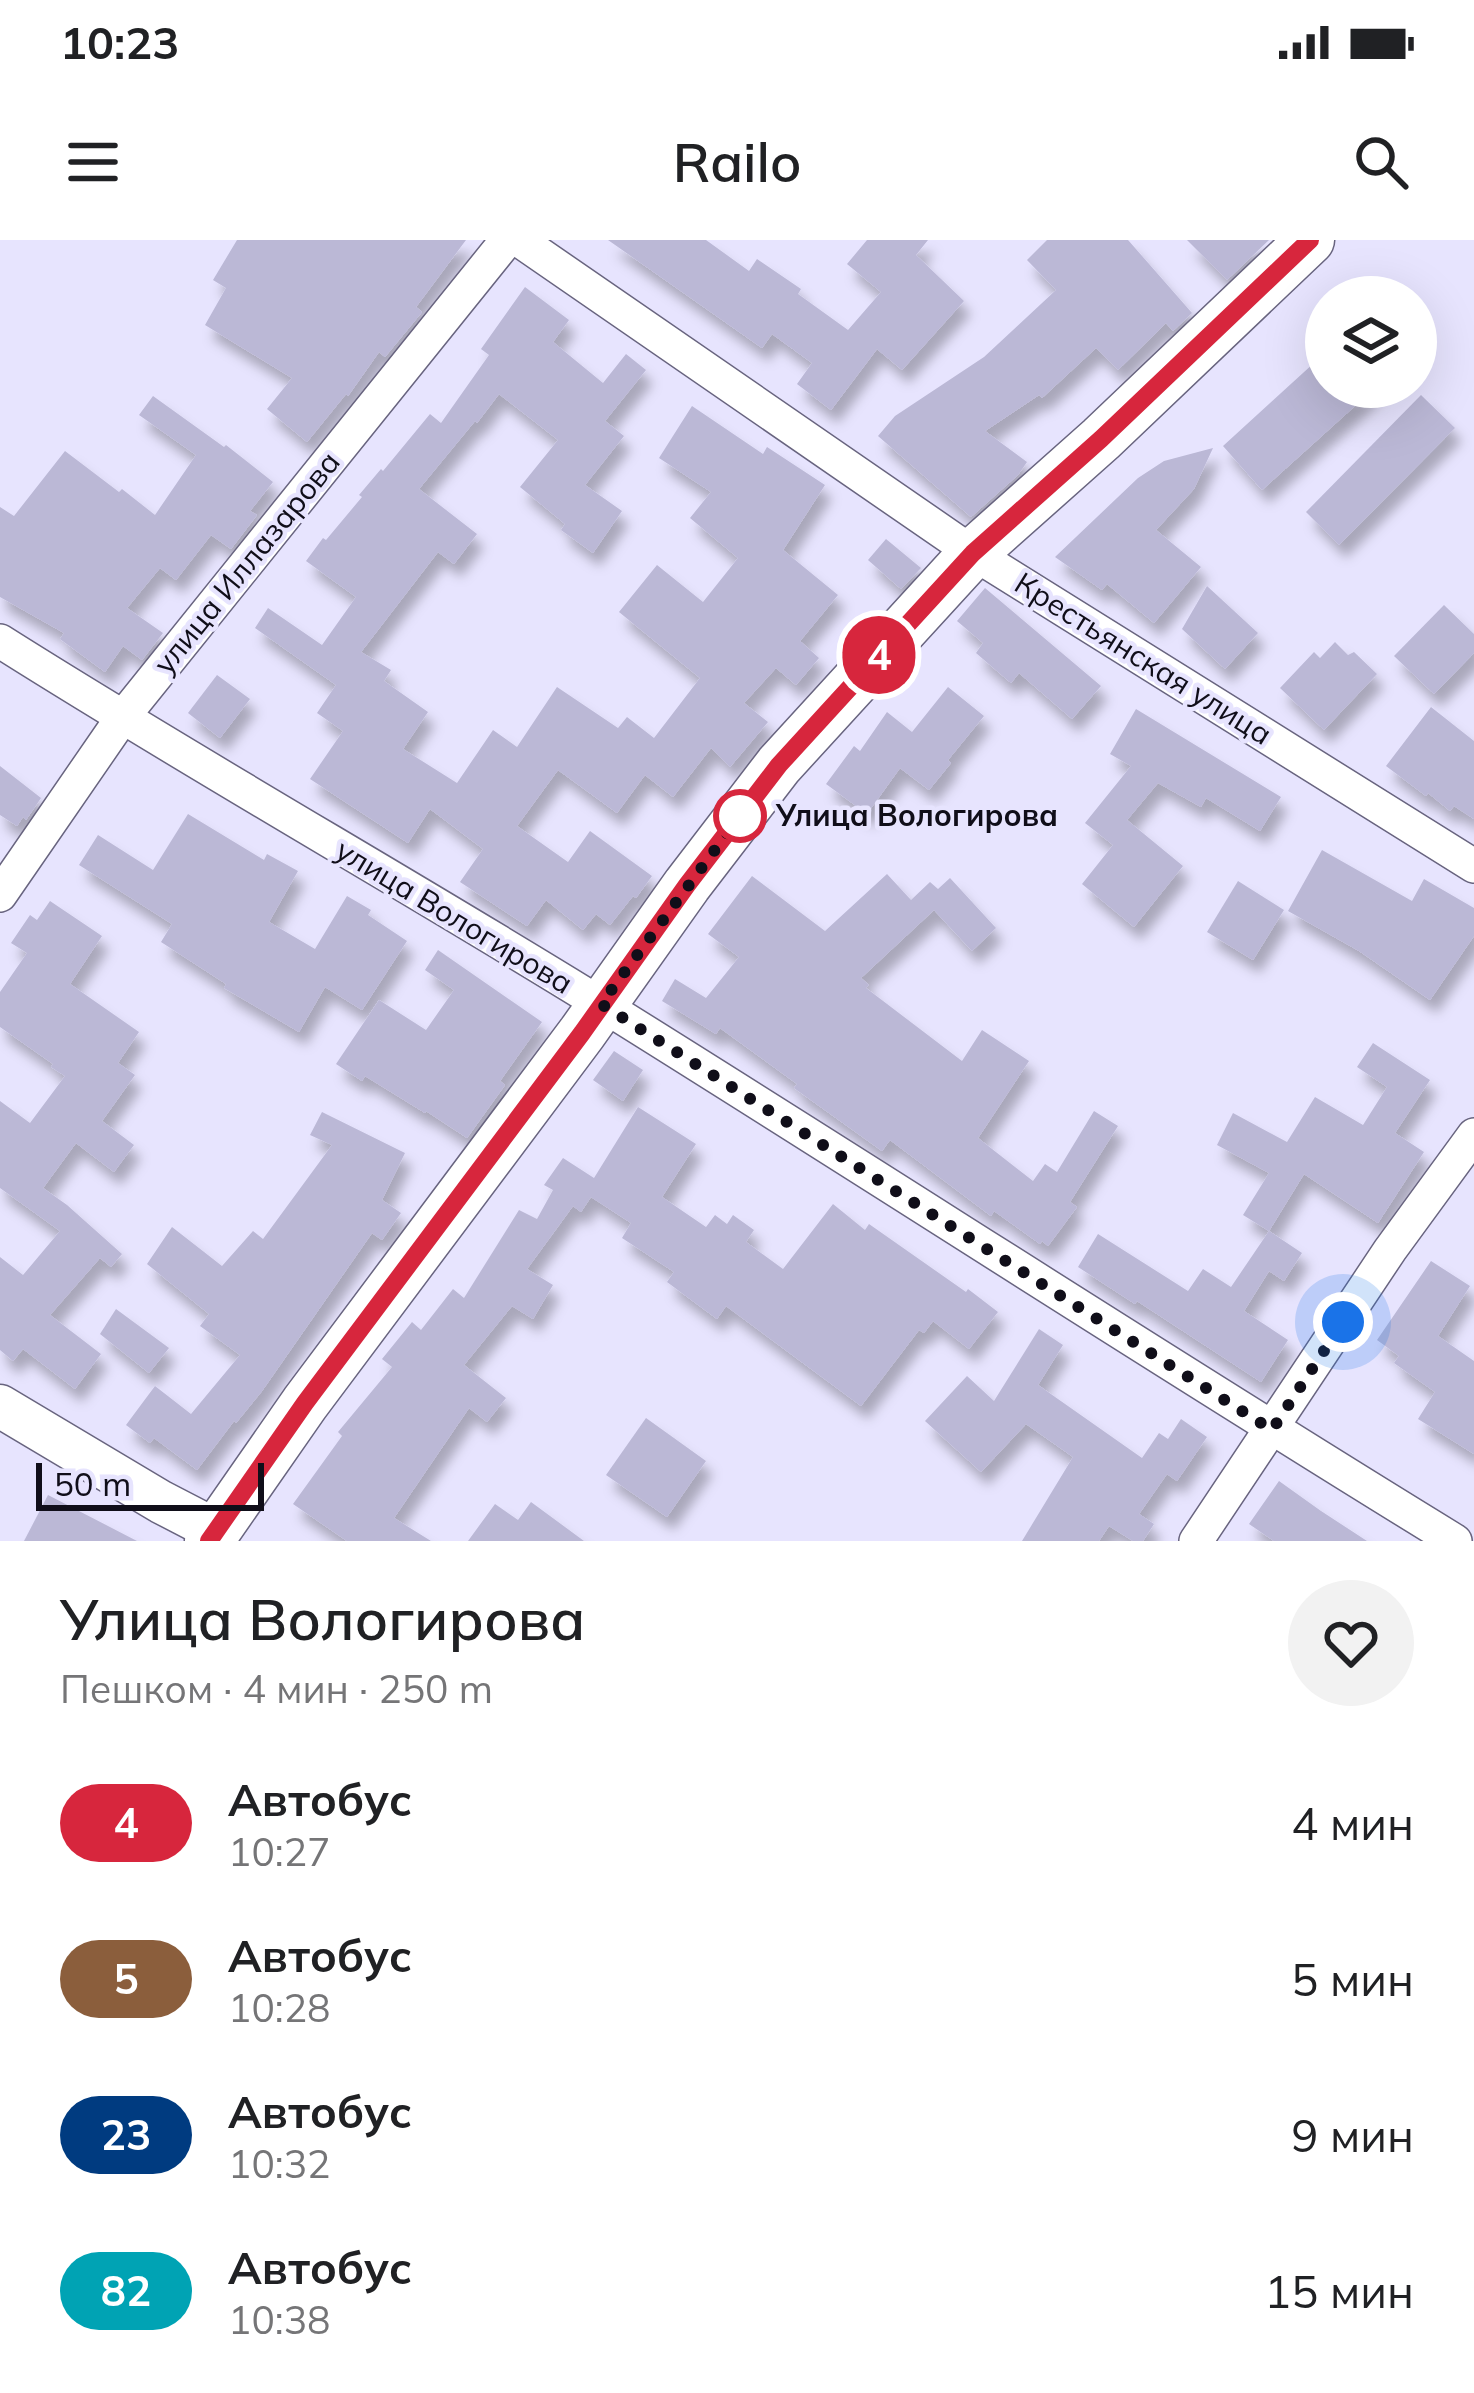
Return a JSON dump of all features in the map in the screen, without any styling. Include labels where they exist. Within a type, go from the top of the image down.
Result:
[{"type":"main road","points":[[220,1537],[305,1403],[779,765],[973,553],[1310,240]]},
{"type":"street","name":"улица Иллазарова","points":[[0,895],[122,718],[507,240]]},
{"type":"street","name":"Крестьянская улица","points":[[519,240],[973,553],[1474,866]]},
{"type":"street","name":"улица Вологирова","points":[[0,640],[601,1004],[1455,1541]]},
{"type":"street","points":[[1196,1541],[1390,1250],[1474,1136]]},
{"type":"street","points":[[0,1406],[220,1537]]},
{"type":"building","points":[[237,240],[466,240],[416,307],[422,312],[385,357],[379,352],[307,442],[267,409],[292,378],[205,325],[226,288],[213,280]]},
{"type":"building","points":[[608,240],[706,240],[749,271],[757,259],[848,330],[881,292],[847,264],[867,240],[928,240],[916,255],[964,301],[902,370],[877,349],[831,410],[797,384],[812,363],[772,334],[762,348]]},
{"type":"building","points":[[1047,240],[1128,240],[1192,313],[1173,331],[1166,323],[1118,370],[1096,348],[1042,398],[1039,395],[985,431],[1027,462],[971,517],[878,436],[895,416],[984,357],[1056,290],[1027,260]]},
{"type":"building","points":[[1187,240],[1269,240],[1227,280]]},
{"type":"building","points":[[525,287],[569,320],[553,342],[603,383],[626,354],[646,370],[605,421],[624,436],[585,485],[622,511],[593,553],[561,530],[565,524],[520,487],[558,440],[499,394],[419,489],[477,534],[454,564],[438,552],[361,652],[391,670],[384,681],[428,712],[403,749],[457,783],[493,730],[517,747],[557,687],[618,728],[627,717],[654,738],[700,678],[619,612],[657,565],[703,602],[738,558],[690,518],[711,492],[659,458],[692,406],[763,454],[767,447],[825,485],[783,550],[838,595],[800,641],[819,658],[796,685],[776,668],[744,703],[768,722],[730,767],[711,748],[673,797],[645,775],[617,813],[558,770],[517,826],[568,862],[590,831],[652,876],[610,925],[596,914],[583,930],[546,900],[527,926],[460,882],[483,849],[430,809],[408,843],[310,779],[343,731],[317,713],[336,685],[255,628],[268,608],[322,645],[356,597],[306,561],[430,414],[441,423],[489,355],[481,349]]},
{"type":"building","points":[[1305,371],[1305,408],[1353,408],[1262,490],[1223,446]]},
{"type":"building","points":[[153,396],[273,482],[250,511],[257,515],[231,549],[211,535],[176,580],[160,568],[127,608],[163,633],[142,660],[123,646],[105,672],[60,639],[64,633],[0,597],[0,507],[14,516],[65,451],[155,515],[196,455],[139,415]]},
{"type":"building","points":[[1408,408],[1434,408],[1455,428],[1339,545],[1306,512]]},
{"type":"building","points":[[1213,448],[1194,489],[1156,530],[1201,567],[1154,623],[1107,584],[1102,590],[1055,557],[1138,478],[1164,461]]},
{"type":"building","points":[[886,539],[921,568],[901,589],[868,560]]},
{"type":"building","points":[[1207,586],[1258,633],[1225,669],[1182,629]]},
{"type":"building","points":[[985,588],[1101,686],[1072,719],[1019,673],[1011,683],[976,653],[983,643],[957,621]]},
{"type":"building","points":[[1444,605],[1474,634],[1474,653],[1434,694],[1394,656]]},
{"type":"building","points":[[1335,642],[1377,674],[1324,730],[1280,688],[1314,652],[1320,658]]},
{"type":"building","points":[[217,675],[250,699],[220,738],[188,713]]},
{"type":"building","points":[[948,687],[984,716],[929,790],[900,768],[867,814],[826,784],[854,746],[860,751],[887,712],[912,732]]},
{"type":"building","points":[[1431,707],[1474,741],[1474,819],[1454,806],[1450,811],[1386,766]]},
{"type":"building","points":[[1136,709],[1281,797],[1260,831],[1206,798],[1201,807],[1158,783],[1127,820],[1183,866],[1134,927],[1082,884],[1113,845],[1085,823],[1131,766],[1110,754]]},
{"type":"building","points":[[0,766],[41,798],[17,826],[0,815]]},
{"type":"building","points":[[188,814],[264,860],[267,854],[298,871],[269,922],[315,949],[347,896],[407,941],[362,1010],[325,987],[299,1032],[224,988],[226,984],[161,942],[172,924],[79,865],[98,835],[153,870]]},
{"type":"building","points":[[1322,850],[1412,901],[1424,879],[1474,908],[1474,936],[1430,1000],[1359,951],[1288,911]]},
{"type":"building","points":[[887,874],[911,900],[930,882],[938,889],[950,878],[996,928],[972,951],[934,910],[861,978],[869,985],[866,988],[962,1061],[982,1030],[1029,1061],[978,1138],[1033,1181],[1045,1164],[1057,1172],[1094,1111],[1118,1126],[1070,1202],[1077,1207],[1048,1246],[994,1211],[991,1216],[890,1140],[882,1151],[720,1028],[716,1034],[662,1001],[675,979],[706,998],[739,957],[708,934],[752,876],[825,931]]},
{"type":"building","points":[[1238,881],[1284,910],[1253,960],[1207,932]]},
{"type":"building","points":[[50,901],[102,936],[70,984],[139,1032],[118,1063],[135,1075],[102,1121],[134,1145],[114,1172],[76,1143],[43,1188],[122,1254],[111,1267],[100,1258],[50,1315],[101,1354],[75,1389],[23,1349],[13,1361],[0,1350],[0,1257],[23,1275],[60,1231],[0,1188],[0,1101],[30,1123],[65,1076],[0,1027],[0,992],[27,953],[11,943],[30,915],[37,920]]},
{"type":"building","points":[[438,950],[542,1022],[467,1138],[365,1076],[362,1081],[336,1064],[379,1000],[426,1030],[454,990],[425,970]]},
{"type":"building","points":[[1373,1043],[1430,1080],[1395,1133],[1424,1152],[1378,1223],[1304,1174],[1269,1231],[1243,1215],[1269,1173],[1217,1145],[1233,1113],[1287,1142],[1315,1097],[1363,1125],[1387,1087],[1357,1067]]},
{"type":"building","points":[[614,1051],[643,1070],[623,1101],[593,1080]]},
{"type":"building","points":[[638,1107],[696,1144],[662,1197],[706,1227],[715,1215],[727,1224],[733,1215],[754,1230],[746,1242],[783,1269],[833,1204],[865,1230],[869,1224],[998,1312],[969,1349],[933,1321],[924,1333],[919,1330],[861,1406],[726,1306],[717,1319],[667,1282],[674,1272],[622,1238],[631,1223],[591,1197],[581,1212],[573,1206],[527,1269],[553,1285],[533,1319],[512,1306],[464,1365],[506,1398],[487,1422],[469,1408],[394,1518],[431,1541],[347,1541],[293,1504],[342,1436],[338,1432],[392,1367],[382,1359],[412,1322],[421,1330],[453,1289],[464,1298],[519,1210],[537,1219],[553,1190],[544,1185],[563,1158],[594,1178]]},
{"type":"building","points":[[322,1112],[405,1153],[382,1200],[401,1213],[382,1240],[372,1233],[262,1391],[197,1470],[154,1438],[150,1443],[126,1425],[155,1386],[191,1414],[240,1355],[200,1326],[209,1314],[147,1264],[172,1227],[222,1266],[253,1231],[263,1239],[332,1145],[310,1135]]},
{"type":"building","points":[[1269,1231],[1302,1253],[1284,1281],[1269,1271],[1244,1311],[1288,1340],[1261,1382],[1078,1267],[1098,1234],[1188,1291],[1203,1269],[1231,1287]]},
{"type":"building","points":[[1431,1261],[1470,1286],[1438,1336],[1474,1361],[1474,1454],[1418,1419],[1435,1392],[1394,1363],[1399,1356],[1377,1340]]},
{"type":"building","points":[[116,1309],[169,1348],[149,1373],[100,1334]]},
{"type":"building","points":[[1039,1329],[1063,1345],[1038,1385],[1142,1458],[1159,1433],[1168,1439],[1181,1419],[1207,1437],[1177,1481],[1167,1474],[1139,1514],[1154,1524],[1143,1541],[1133,1541],[1109,1526],[1099,1541],[1022,1541],[1073,1457],[1026,1424],[981,1472],[925,1421],[967,1376],[994,1401]]},
{"type":"building","points":[[646,1418],[706,1461],[667,1517],[606,1475]]},
{"type":"building","points":[[1279,1481],[1367,1541],[1274,1541],[1249,1524]]},
{"type":"building","points":[[48,1495],[137,1541],[24,1541]]},
{"type":"building","points":[[531,1502],[584,1541],[468,1541],[495,1504],[518,1520]]},
{"type":"bus line","name":"4","points":[[209,1541],[305,1403],[779,765],[973,553],[1310,240]]},
{"type":"place","name":"Улица Вологирова","points":[[740,816]]},
{"type":"route","points":[[740,816],[601,1004],[1272,1430],[1343,1322]]}]
